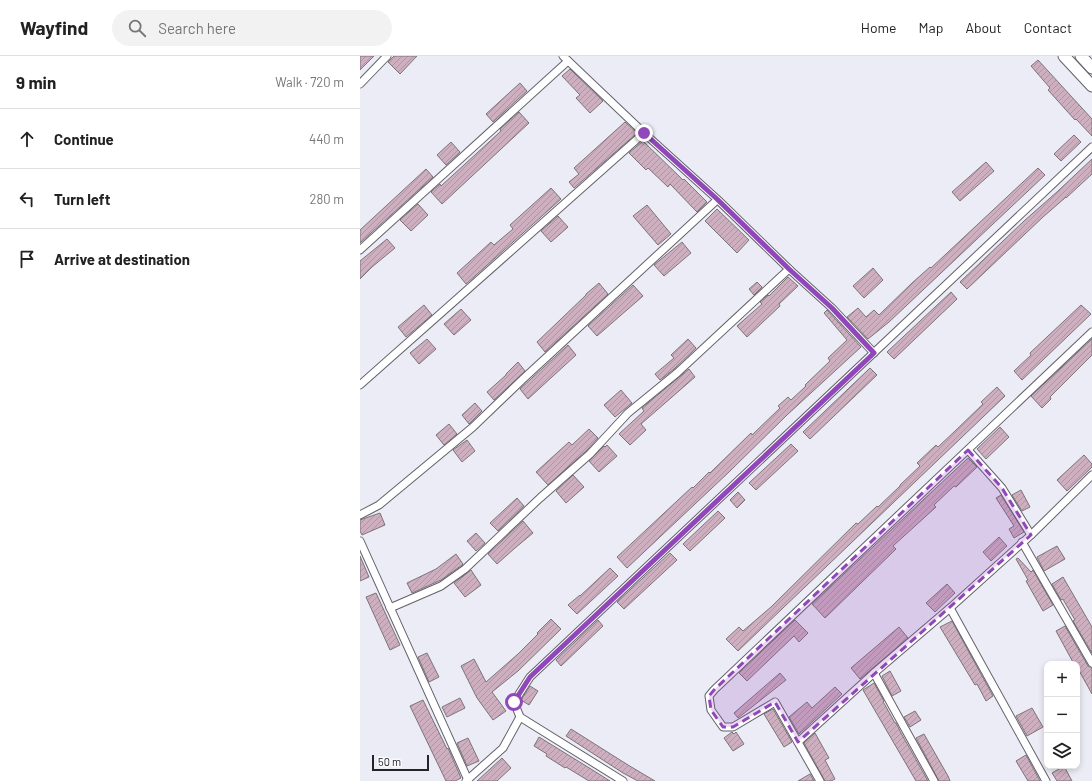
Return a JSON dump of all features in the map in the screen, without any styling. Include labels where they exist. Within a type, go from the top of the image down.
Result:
[{"type":"main road","points":[[1064,56],[1092,86]]},
{"type":"main road","points":[[1081,56],[1092,68]]},
{"type":"street","points":[[360,84],[387,56]]},
{"type":"street","points":[[360,250],[566,58],[644,133],[832,308],[874,353]]},
{"type":"street","points":[[360,385],[644,133]]},
{"type":"street","points":[[623,781],[520,717],[514,702],[530,677],[1092,147]]},
{"type":"street","points":[[360,515],[380,505],[473,427],[529,373],[717,200]]},
{"type":"street","points":[[390,608],[441,586],[465,569],[540,498],[590,454],[628,413],[677,373],[789,269]]},
{"type":"street","points":[[820,781],[774,702],[733,727],[723,726],[711,710],[709,696],[1092,332]]},
{"type":"street","points":[[968,450],[1002,488],[1031,534]]},
{"type":"street","points":[[798,742],[874,673],[950,608],[1031,534],[1092,475]]},
{"type":"street","points":[[360,541],[467,780],[503,748],[520,717]]},
{"type":"street","points":[[1022,542],[1092,663]]},
{"type":"street","points":[[950,608],[1046,781]]},
{"type":"street","points":[[874,673],[934,781]]},
{"type":"highlighted area","points":[[968,450],[1002,488],[1031,535],[798,742],[775,702],[733,727],[723,727],[711,710],[709,696],[714,690]]},
{"type":"building","points":[[360,56],[374,56],[360,70]]},
{"type":"building","points":[[394,56],[417,56],[400,74],[388,62]]},
{"type":"building","points":[[1038,60],[1092,119],[1092,136],[1076,119],[1075,120],[1048,90],[1050,88],[1031,66]]},
{"type":"building","points":[[570,69],[603,101],[590,113],[576,98],[580,95],[562,76]]},
{"type":"building","points":[[520,83],[527,91],[493,122],[486,114]]},
{"type":"building","points":[[519,112],[529,123],[442,204],[431,192],[440,184],[441,186],[501,131],[500,129]]},
{"type":"building","points":[[625,122],[636,132],[636,134],[574,188],[569,182],[579,174],[574,168]]},
{"type":"building","points":[[1074,135],[1081,142],[1061,161],[1054,154]]},
{"type":"building","points":[[643,141],[707,202],[697,212],[670,184],[668,187],[648,168],[646,170],[629,153]]},
{"type":"building","points":[[451,142],[460,152],[446,165],[437,155]]},
{"type":"building","points":[[1092,159],[1092,174],[1043,217],[967,289],[960,282],[1024,221]]},
{"type":"building","points":[[986,162],[994,171],[960,201],[952,192]]},
{"type":"building","points":[[1038,168],[1045,175],[889,322],[868,339],[847,317],[858,308],[866,317],[874,310],[879,315]]},
{"type":"building","points":[[426,169],[433,177],[360,243],[360,230]]},
{"type":"building","points":[[551,188],[561,199],[466,284],[457,273],[491,242],[494,245],[513,229],[510,225]]},
{"type":"building","points":[[418,204],[428,215],[411,231],[400,220]]},
{"type":"building","points":[[647,205],[671,234],[658,245],[633,216]]},
{"type":"building","points":[[717,209],[749,240],[737,253],[705,221]]},
{"type":"building","points":[[558,216],[568,227],[551,242],[541,231]]},
{"type":"building","points":[[387,239],[395,248],[360,279],[360,261]]},
{"type":"building","points":[[682,242],[691,253],[664,276],[654,265]]},
{"type":"building","points":[[873,268],[883,280],[864,298],[853,286]]},
{"type":"building","points":[[788,277],[798,286],[779,304],[780,306],[747,337],[737,326],[762,304],[760,302],[768,295],[769,296]]},
{"type":"building","points":[[757,282],[762,287],[754,295],[749,289]]},
{"type":"building","points":[[599,283],[608,294],[545,352],[537,342]]},
{"type":"building","points":[[633,285],[643,296],[597,336],[588,326]]},
{"type":"building","points":[[951,292],[957,299],[894,359],[887,352]]},
{"type":"building","points":[[424,305],[432,315],[406,337],[398,327]]},
{"type":"building","points":[[1081,305],[1091,314],[1022,380],[1014,371],[1031,355],[1030,353]]},
{"type":"building","points":[[461,309],[471,320],[454,335],[444,324]]},
{"type":"building","points":[[827,310],[861,347],[787,415],[627,568],[617,557],[692,487],[693,488],[709,472],[710,473],[751,433],[752,435],[780,408],[778,406],[788,397],[791,400],[806,386],[805,385],[830,361],[828,358],[847,340],[824,313]]},
{"type":"building","points":[[427,339],[436,349],[419,364],[410,353]]},
{"type":"building","points":[[688,339],[696,348],[660,380],[655,374],[674,358],[671,355]]},
{"type":"building","points":[[1092,339],[1092,355],[1050,397],[1051,399],[1042,408],[1031,396]]},
{"type":"building","points":[[568,345],[576,355],[528,399],[520,389]]},
{"type":"building","points":[[518,362],[525,371],[494,400],[487,392]]},
{"type":"building","points":[[870,368],[877,375],[810,439],[803,432]]},
{"type":"building","points":[[689,369],[695,377],[641,424],[646,430],[630,445],[619,434],[644,411],[642,408]]},
{"type":"building","points":[[997,387],[1005,396],[738,651],[726,639],[739,627],[743,631],[771,607],[856,523],[858,524],[900,486],[920,466],[917,463],[936,445],[938,447],[955,431],[983,404],[981,402]]},
{"type":"building","points":[[621,390],[632,403],[615,417],[604,405]]},
{"type":"building","points":[[475,403],[482,411],[469,424],[462,415]]},
{"type":"building","points":[[449,424],[457,434],[444,445],[436,435]]},
{"type":"building","points":[[1000,427],[1009,437],[986,459],[977,449]]},
{"type":"building","points":[[589,429],[598,438],[587,450],[548,485],[536,472],[569,442],[572,445]]},
{"type":"building","points":[[467,440],[475,451],[462,462],[453,450]]},
{"type":"building","points":[[791,444],[798,451],[756,490],[749,483]]},
{"type":"building","points":[[607,445],[617,456],[599,472],[589,461],[604,446],[605,447]]},
{"type":"building","points":[[1084,455],[1092,464],[1092,467],[1067,491],[1057,480]]},
{"type":"building","points":[[968,458],[977,467],[934,505],[936,507],[893,546],[896,549],[825,618],[812,604]]},
{"type":"building","points":[[573,475],[584,487],[566,503],[556,491]]},
{"type":"building","points":[[1021,490],[1030,507],[1022,511],[1012,495]]},
{"type":"building","points":[[738,492],[745,500],[737,508],[730,500]]},
{"type":"building","points":[[1001,495],[1024,532],[1014,538],[1009,529],[1014,526],[996,498]]},
{"type":"building","points":[[517,498],[524,506],[498,531],[490,523]]},
{"type":"building","points":[[718,511],[725,518],[690,551],[683,544]]},
{"type":"building","points":[[380,513],[385,525],[362,535],[360,531],[360,520]]},
{"type":"building","points":[[523,521],[533,533],[497,564],[488,554]]},
{"type":"building","points":[[476,533],[485,543],[476,551],[467,541]]},
{"type":"building","points":[[999,537],[1007,546],[991,561],[983,552]]},
{"type":"building","points":[[1057,546],[1065,559],[1044,571],[1037,557]]},
{"type":"building","points":[[670,553],[677,560],[624,609],[617,602]]},
{"type":"building","points":[[456,554],[463,564],[462,565],[441,580],[412,593],[407,583],[436,569]]},
{"type":"building","points":[[360,556],[369,577],[360,581]]},
{"type":"building","points":[[1018,558],[1031,572],[1033,570],[1053,605],[1043,611],[1026,581],[1028,580],[1016,559]]},
{"type":"building","points":[[610,568],[618,576],[577,614],[568,605]]},
{"type":"building","points":[[471,570],[481,585],[465,597],[454,583]]},
{"type":"building","points":[[1063,577],[1092,627],[1092,653],[1073,621],[1075,620],[1063,599],[1061,600],[1052,584]]},
{"type":"building","points":[[947,584],[955,593],[935,612],[926,603]]},
{"type":"building","points":[[376,593],[400,645],[390,650],[366,597]]},
{"type":"building","points":[[551,619],[561,629],[518,671],[492,692],[506,711],[493,720],[477,698],[461,666],[474,659],[486,682],[518,654]]},
{"type":"building","points":[[598,620],[603,626],[561,666],[556,660]]},
{"type":"building","points":[[795,620],[808,633],[799,642],[794,636],[747,681],[739,673]]},
{"type":"building","points":[[952,621],[993,696],[986,701],[977,684],[975,685],[940,627]]},
{"type":"building","points":[[1065,626],[1088,666],[1092,668],[1092,694],[1080,672],[1080,661],[1072,661],[1056,631]]},
{"type":"building","points":[[899,627],[908,638],[860,679],[851,668]]},
{"type":"building","points":[[427,653],[439,677],[429,682],[418,657]]},
{"type":"building","points":[[890,671],[901,691],[892,696],[882,676]]},
{"type":"building","points":[[780,673],[786,680],[738,718],[734,713]]},
{"type":"building","points":[[874,683],[884,701],[883,702],[928,781],[916,781],[863,690]]},
{"type":"building","points":[[530,686],[538,691],[529,705],[521,700]]},
{"type":"building","points":[[835,687],[842,694],[799,734],[789,717],[807,702],[812,708]]},
{"type":"building","points":[[460,698],[465,708],[447,717],[442,707]]},
{"type":"building","points":[[423,700],[447,749],[448,748],[461,778],[455,781],[446,781],[410,706]]},
{"type":"building","points":[[1032,708],[1043,727],[1027,736],[1016,716]]},
{"type":"building","points":[[773,709],[792,742],[784,747],[764,714]]},
{"type":"building","points":[[915,711],[921,720],[910,727],[904,717]]},
{"type":"building","points":[[571,729],[655,781],[638,781],[623,773],[566,736]]},
{"type":"building","points":[[732,732],[734,734],[736,732],[744,744],[733,751],[724,738]]},
{"type":"building","points":[[815,733],[829,758],[825,760],[835,779],[831,781],[825,781],[804,743]]},
{"type":"building","points":[[924,734],[950,781],[939,781],[916,738]]},
{"type":"building","points":[[539,737],[610,781],[589,781],[566,767],[565,768],[546,756],[547,754],[534,746]]},
{"type":"building","points":[[468,738],[479,761],[467,766],[457,743]]},
{"type":"building","points":[[1026,755],[1040,781],[1028,781],[1016,761]]},
{"type":"building","points":[[502,758],[511,768],[497,781],[477,781]]},
{"type":"building","points":[[1059,769],[1066,769],[1072,781],[1057,781],[1052,773]]},
{"type":"building","points":[[810,774],[814,781],[798,781]]},
{"type":"route","points":[[514,702],[530,677],[874,353],[832,308],[789,269],[717,199],[644,133]]}]
